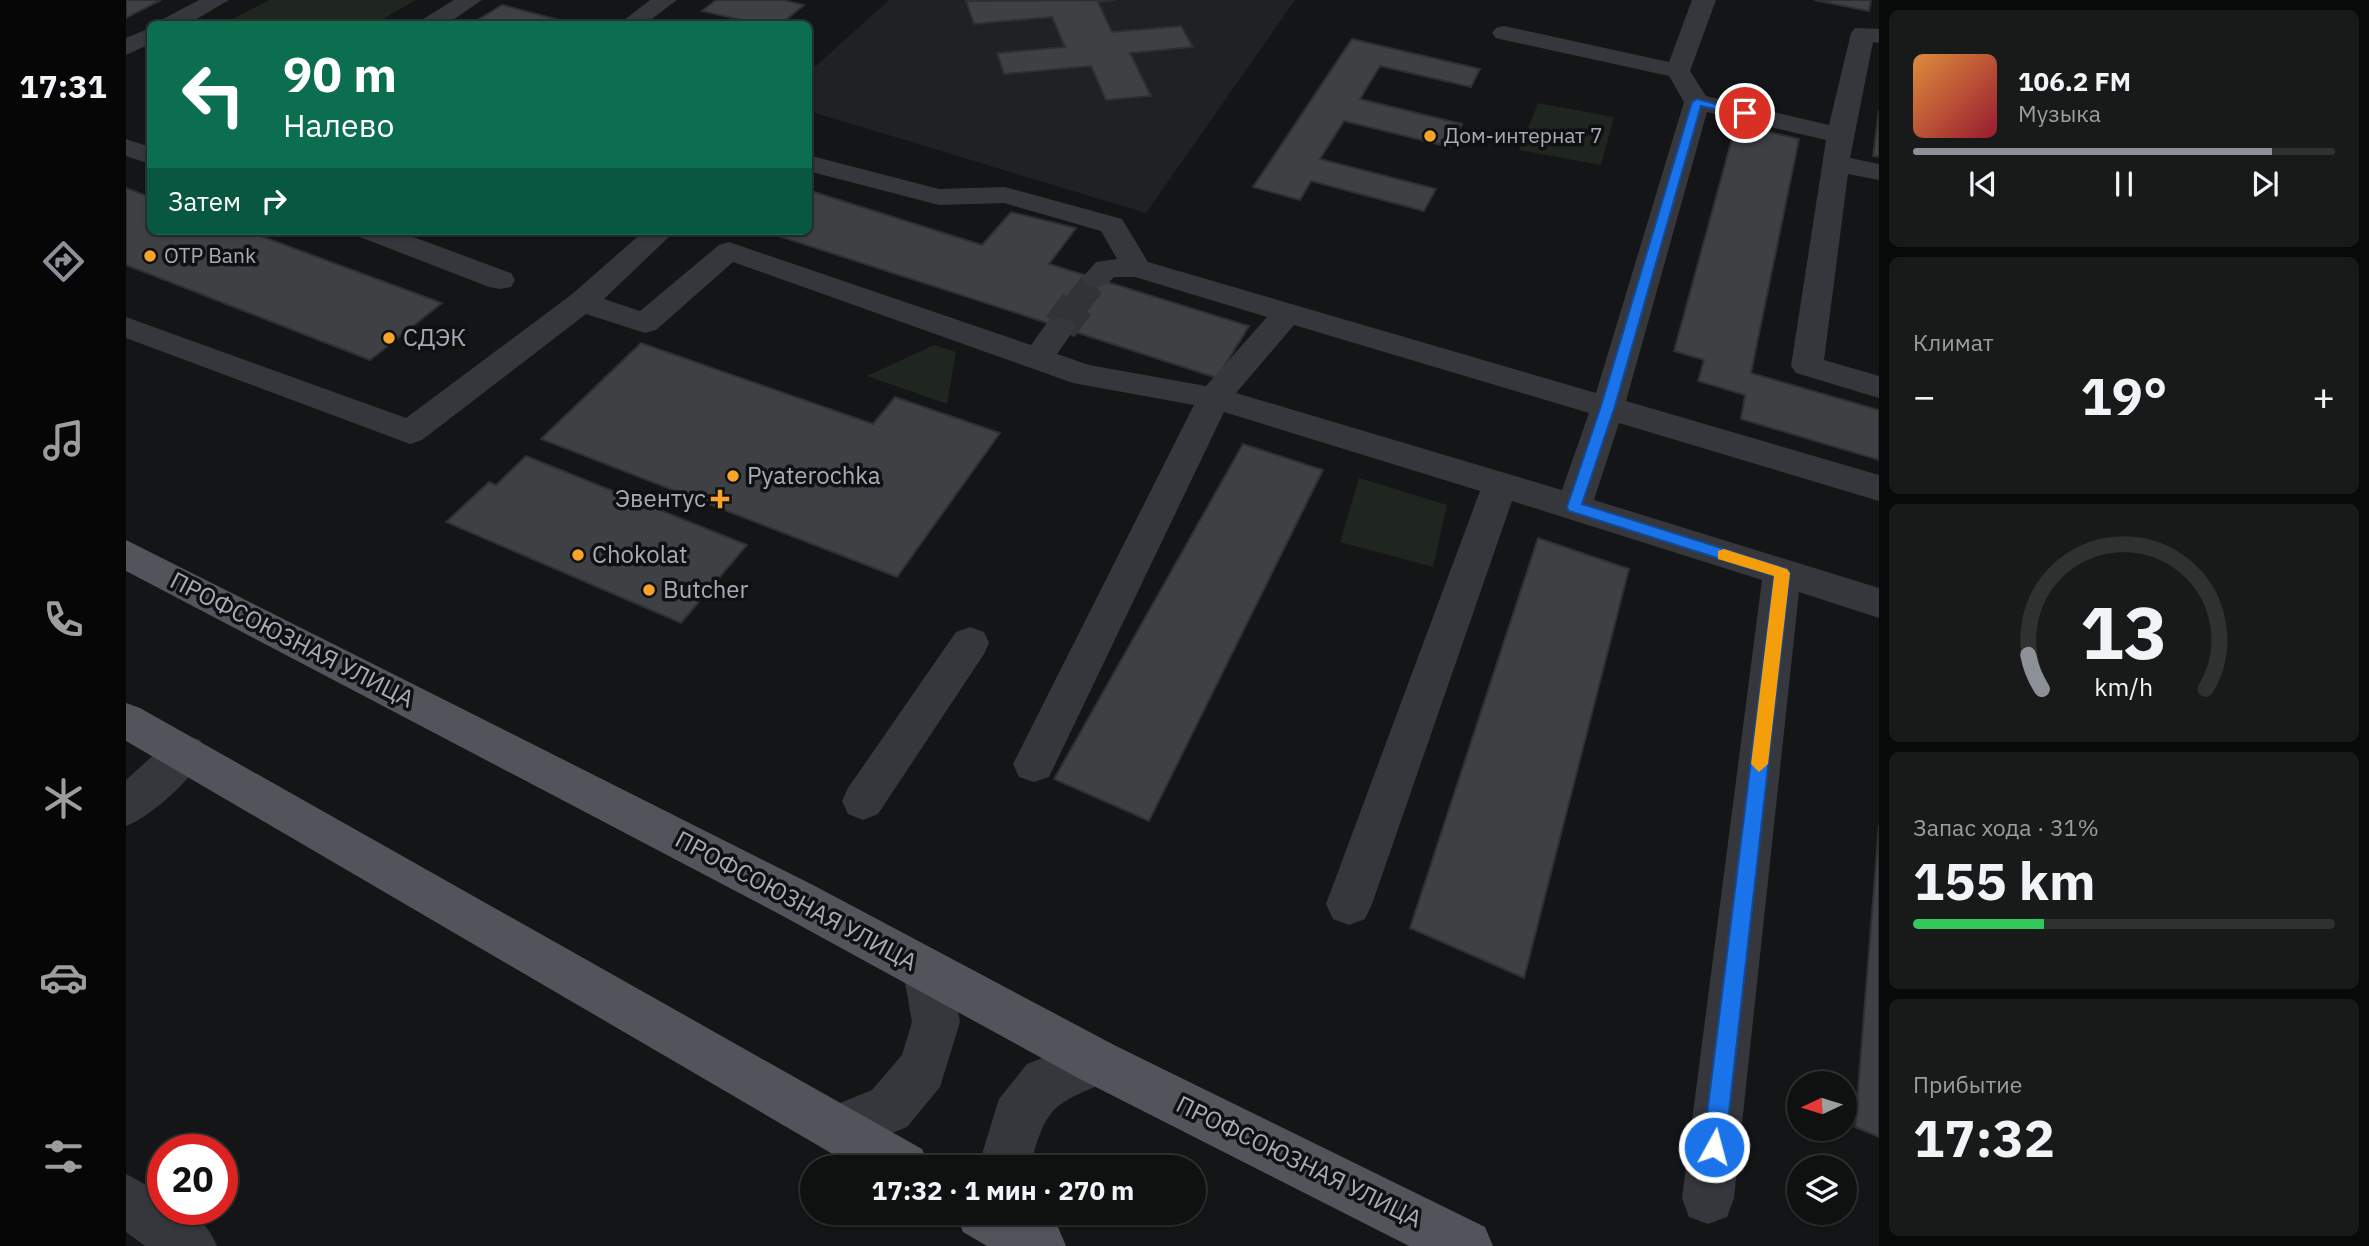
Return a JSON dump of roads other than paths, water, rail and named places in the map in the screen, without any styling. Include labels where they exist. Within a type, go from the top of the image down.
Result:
[{"type":"main road","name":"ПРОФСОЮЗНАЯ УЛИЦА","points":[[126,554],[797,900],[1097,1062],[1466,1246]]},
{"type":"main road","points":[[126,720],[883,1155]]},
{"type":"street","points":[[177,21],[217,0]]},
{"type":"street","points":[[436,21],[470,0]]},
{"type":"street","points":[[635,21],[665,0]]},
{"type":"street","points":[[1678,71],[1704,0]]},
{"type":"street","points":[[1504,33],[1678,71],[1697,102],[1838,149],[1879,172]]},
{"type":"street","points":[[1879,36],[1863,33],[1838,149],[1807,366],[1879,387]]},
{"type":"street","points":[[126,48],[147,37]]},
{"type":"street","points":[[1574,507],[1608,406],[1697,102]]},
{"type":"street","points":[[126,147],[147,155]]},
{"type":"street","points":[[812,164],[939,197],[1005,195],[1112,225],[1137,268]]},
{"type":"street","points":[[381,235],[500,280]]},
{"type":"street","points":[[126,356],[139,333],[410,432],[582,302],[657,235]]},
{"type":"street","points":[[582,302],[645,323],[729,251],[1084,375],[1214,398],[1879,603]]},
{"type":"street","points":[[1096,279],[1106,268],[1137,268],[1879,488]]},
{"type":"street","points":[[1034,764],[1214,398],[1286,314]]},
{"type":"street","points":[[1038,359],[1060,327]]},
{"type":"street","points":[[1349,904],[1500,485]]},
{"type":"street","points":[[1708,1198],[1782,573]]},
{"type":"street","points":[[863,801],[970,643]]},
{"type":"street","points":[[126,807],[185,753]]},
{"type":"street","points":[[838,1129],[889,1109],[922,1069],[936,1022],[927,971]]},
{"type":"street","points":[[1007,1155],[1017,1117],[1045,1082],[1097,1062]]},
{"type":"street","points":[[126,1200],[190,1246]]},
{"type":"tunnel","points":[[1076,305],[1096,279]]},
{"type":"tunnel","points":[[1060,327],[1077,304]]},
{"type":"place","name":"Дом-интернат 7","points":[[1430,136]]},
{"type":"place","name":"OTP Bank","points":[[150,256]]},
{"type":"place","name":"СДЭК","points":[[389,338]]},
{"type":"place","name":"Pyaterochka","points":[[733,476]]},
{"type":"place","name":"Эвентус","points":[[720,499]]},
{"type":"place","name":"Chokolat","points":[[578,555]]},
{"type":"place","name":"Butcher","points":[[649,590]]}]
